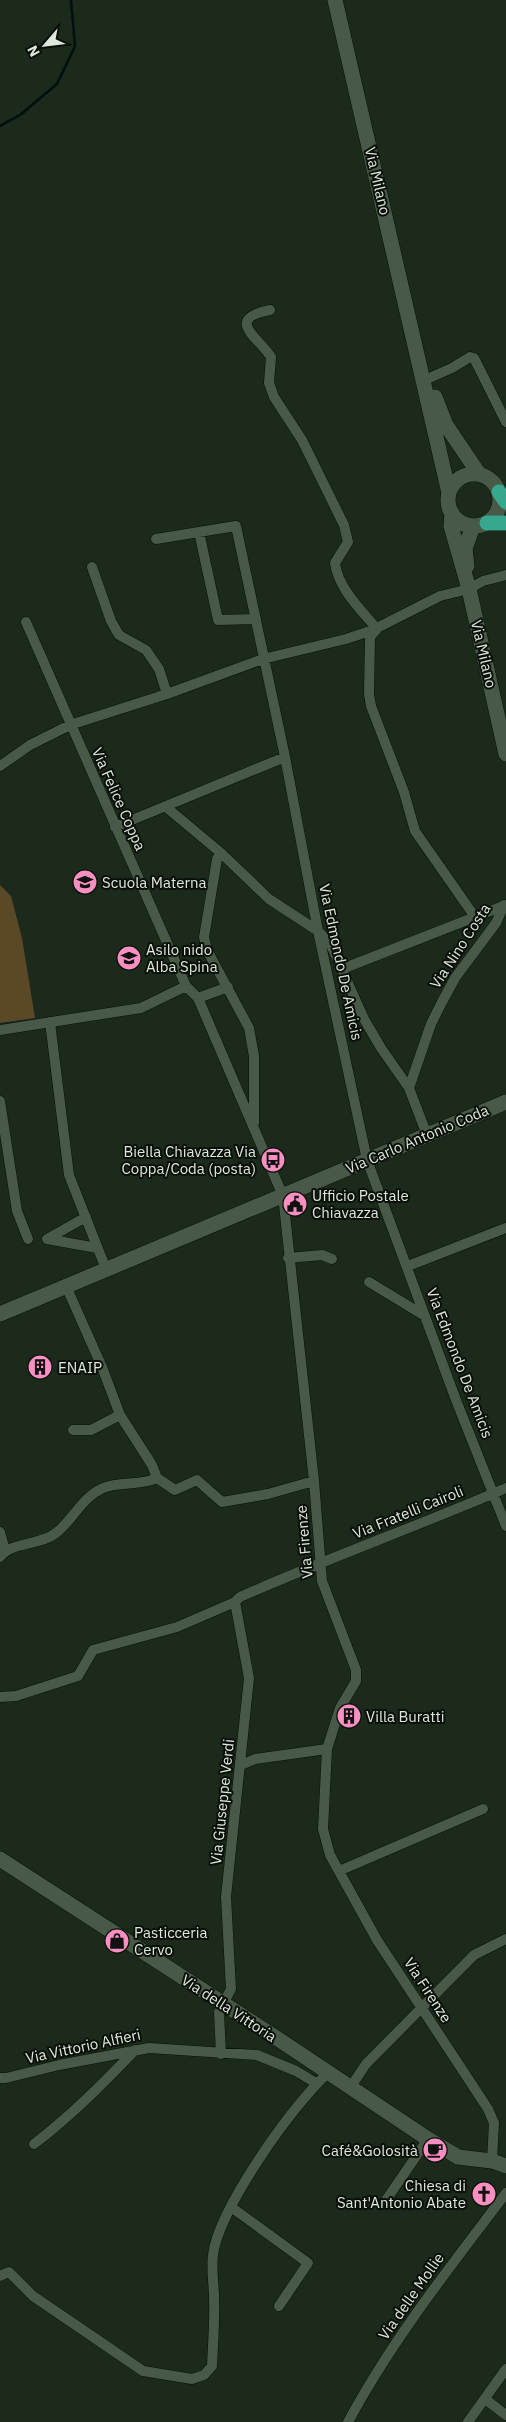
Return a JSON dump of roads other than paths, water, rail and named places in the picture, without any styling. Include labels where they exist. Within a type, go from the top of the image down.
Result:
[{"type":"highway","points":[[480,525],[506,524]]},
{"type":"street","name":"Via Milano","points":[[335,0],[449,493]]},
{"type":"street","points":[[270,310],[261,312],[248,319],[246,325],[248,333],[271,357],[269,383],[274,397],[302,440],[344,525],[348,542],[335,562],[336,574],[354,602],[377,629]]},
{"type":"street","points":[[427,379],[452,368],[470,357],[474,358],[506,422]]},
{"type":"street","name":"Via Milano","points":[[420,361],[446,425],[479,474]]},
{"type":"street","points":[[479,474],[491,481],[502,497],[498,510],[480,525],[461,522],[449,507],[449,493],[457,480],[464,476],[479,474]]},
{"type":"street","name":"Via Milano","points":[[452,513],[451,526],[468,586],[506,754]]},
{"type":"street","name":"Via Milano","points":[[468,586],[466,549],[480,525]]},
{"type":"street","name":"Via Edmondo De Amicis","points":[[199,532],[236,526],[285,758],[318,931],[367,1160],[506,1526]]},
{"type":"street","points":[[156,539],[199,532],[218,620],[256,619]]},
{"type":"street","points":[[92,567],[111,621],[119,636],[146,650],[159,668],[167,694]]},
{"type":"street","points":[[0,766],[30,745],[70,725],[167,694],[263,659],[346,639],[377,629],[440,596],[506,575]]},
{"type":"street","name":"Via Felice Coppa","points":[[26,622],[186,986],[198,998],[283,1196]]},
{"type":"street","points":[[377,629],[370,637],[369,694],[371,706],[404,792],[415,831],[475,917]]},
{"type":"street","points":[[115,827],[285,758]]},
{"type":"street","points":[[166,807],[221,852],[269,899],[318,931],[330,944],[368,1026],[409,1088],[427,1134]]},
{"type":"street","points":[[221,852],[217,859],[204,937],[207,950],[249,1028],[254,1056],[254,1128]]},
{"type":"street","points":[[342,969],[421,940],[505,905]]},
{"type":"street","name":"Via Nino Costa","points":[[409,1088],[430,1024],[455,978],[496,923],[505,905]]},
{"type":"street","points":[[0,1030],[142,1008],[186,986]]},
{"type":"street","points":[[198,998],[228,987]]},
{"type":"street","points":[[50,1022],[69,1175],[106,1269]]},
{"type":"street","points":[[0,1101],[17,1211],[28,1239]]},
{"type":"street","name":"Via Carlo Antonio Coda","points":[[0,1314],[506,1102]]},
{"type":"street","name":"Via Firenze","points":[[283,1196],[288,1258],[314,1481],[320,1562],[325,1592],[356,1670],[356,1681],[340,1708],[327,1749],[323,1829],[330,1855],[377,1940],[488,2109],[494,2124],[499,2164]]},
{"type":"street","points":[[86,1217],[47,1239],[97,1248]]},
{"type":"street","points":[[408,1266],[506,1228]]},
{"type":"street","points":[[288,1258],[322,1254],[332,1259]]},
{"type":"street","points":[[370,1282],[425,1316]]},
{"type":"street","points":[[66,1286],[102,1367],[120,1415],[152,1465],[157,1478],[175,1490],[197,1480],[222,1502],[268,1494],[314,1481]]},
{"type":"street","points":[[73,1430],[91,1430],[120,1415]]},
{"type":"street","points":[[0,1532],[3,1554],[43,1540],[56,1533],[88,1497],[105,1487],[146,1483],[157,1478]]},
{"type":"street","name":"Via Fratelli Cairoli","points":[[320,1562],[432,1520],[506,1488]]},
{"type":"street","points":[[0,1697],[16,1696],[78,1676],[92,1650],[177,1627],[320,1562]]},
{"type":"street","name":"Via Giuseppe Verdi","points":[[221,2054],[220,2012],[231,1989],[226,1896],[249,1678],[235,1602]]},
{"type":"street","points":[[241,1765],[255,1759],[327,1749]]},
{"type":"street","points":[[339,1871],[483,1809]]},
{"type":"street","name":"Via della Vittoria","points":[[3,1865],[223,2004],[322,2078],[350,2088],[428,2139],[458,2156],[499,2164]]},
{"type":"street","points":[[350,2088],[366,2064],[474,1954],[506,1939]]},
{"type":"street","name":"Via Vittorio Alfieri","points":[[0,2078],[149,2048],[257,2055],[296,2071],[322,2078]]},
{"type":"street","points":[[34,2144],[90,2096],[135,2050]]},
{"type":"street","points":[[0,2276],[9,2272],[34,2296],[143,2371],[192,2379],[204,2375],[212,2366],[213,2256],[217,2234],[231,2207],[277,2134],[322,2078]]},
{"type":"street","points":[[384,2203],[428,2139]]},
{"type":"street","name":"Via delle Mollie","points":[[348,2422],[366,2388],[422,2304],[506,2192]]},
{"type":"street","points":[[231,2207],[308,2263],[279,2306]]},
{"type":"street","points":[[468,2422],[506,2369]]},
{"type":"street","points":[[485,2398],[506,2415]]},
{"type":"waterway","points":[[0,126],[20,115],[57,84],[75,46],[71,0]]},
{"type":"place","name":"Scuola Materna","points":[[85,882]]},
{"type":"place","name":"Asilo nido Alba Spina","points":[[129,958]]},
{"type":"place","name":"Biella Chiavazza Via Coppa/Coda (posta)","points":[[273,1160]]},
{"type":"place","name":"Ufficio Postale Chiavazza","points":[[295,1204]]},
{"type":"place","name":"ENAIP","points":[[40,1367]]},
{"type":"place","name":"Villa Buratti","points":[[349,1716]]},
{"type":"place","name":"Pasticceria Cervo","points":[[117,1941]]},
{"type":"place","name":"Café&Golosità","points":[[435,2150]]},
{"type":"place","name":"Chiesa di Sant'Antonio Abate","points":[[484,2194]]}]
